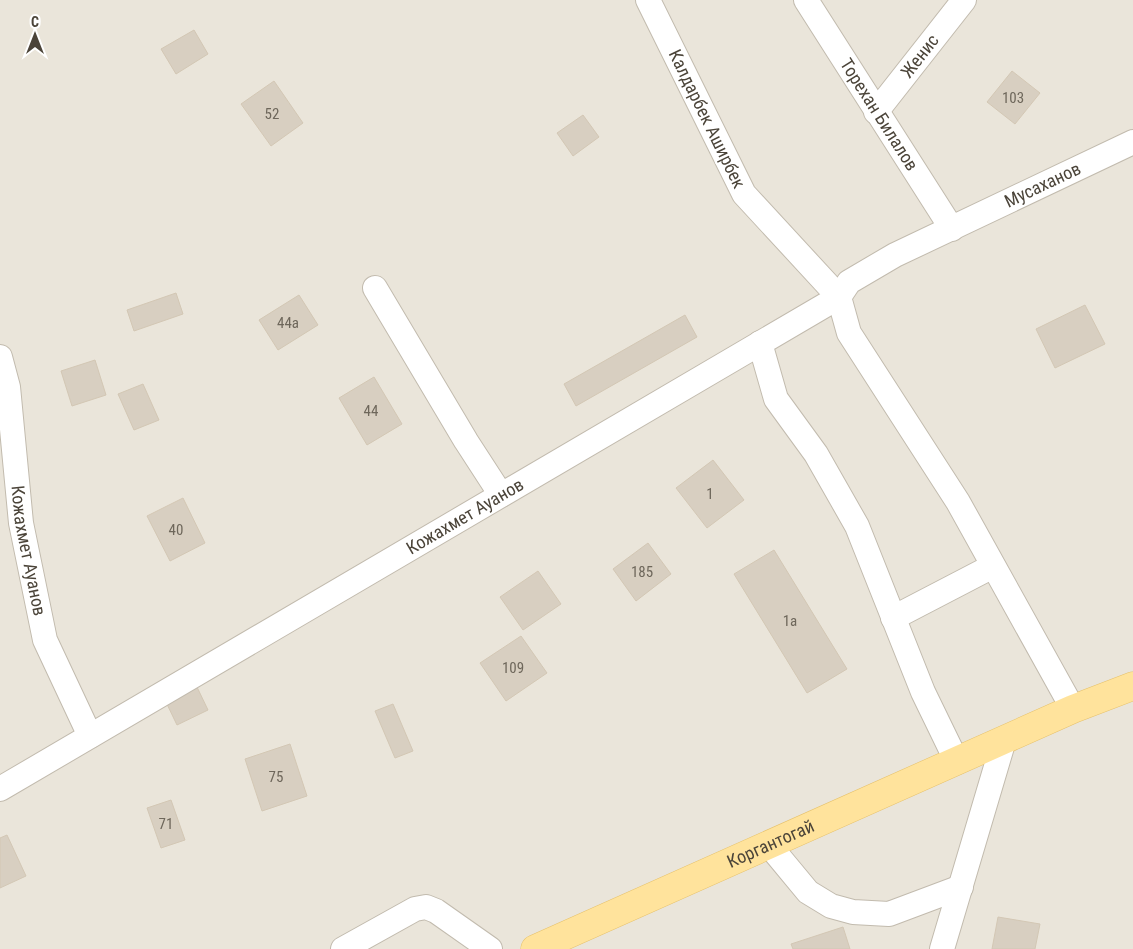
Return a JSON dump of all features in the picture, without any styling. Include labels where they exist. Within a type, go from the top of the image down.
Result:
[{"type":"main road","name":"Коргантогай","points":[[535,949],[1073,709],[1133,686]]},
{"type":"street","name":"Калдарбек Аширбек","points":[[648,0],[744,194],[839,297]]},
{"type":"street","name":"Торехан Билалов","points":[[806,0],[952,229]]},
{"type":"street","name":"Женис","points":[[876,112],[964,0]]},
{"type":"street","name":"Мусаханов","points":[[839,297],[848,282],[895,254],[952,229],[1133,142]]},
{"type":"street","points":[[375,288],[466,441],[501,495]]},
{"type":"street","name":"Кожахмет Ауанов","points":[[0,789],[839,297]]},
{"type":"street","points":[[839,297],[849,333],[958,502],[1073,709]]},
{"type":"street","points":[[760,343],[776,399],[816,454],[857,526],[923,692],[956,762]]},
{"type":"street","name":"Кожахмет Ауанов","points":[[0,357],[8,387],[22,523],[45,640],[90,736]]},
{"type":"street","points":[[893,618],[993,566]]},
{"type":"street","points":[[942,949],[1004,740]]},
{"type":"street","points":[[769,845],[808,892],[831,906],[854,912],[889,914],[961,887]]},
{"type":"street","points":[[343,949],[415,909],[426,907],[436,911],[490,949]]},
{"type":"shaded area","points":[[0,0],[1133,0],[1133,949],[0,949]]},
{"type":"building","points":[[194,30],[208,54],[176,74],[161,49]]},
{"type":"building","points":[[1012,71],[1040,93],[1015,124],[987,102]]},
{"type":"building","points":[[274,81],[303,123],[271,146],[241,104]]},
{"type":"building","points":[[583,115],[599,137],[573,156],[557,133]]},
{"type":"building","points":[[176,293],[183,314],[134,331],[127,310]]},
{"type":"building","points":[[299,295],[318,325],[278,350],[259,320]]},
{"type":"building","points":[[1085,305],[1105,344],[1055,368],[1036,329]]},
{"type":"building","points":[[685,315],[697,337],[576,406],[564,384]]},
{"type":"building","points":[[95,360],[106,395],[72,406],[61,371]]},
{"type":"building","points":[[374,377],[402,424],[367,445],[339,398]]},
{"type":"building","points":[[143,384],[159,420],[134,430],[118,394]]},
{"type":"building","points":[[713,460],[744,500],[707,528],[676,488]]},
{"type":"building","points":[[183,498],[205,543],[170,561],[147,516]]},
{"type":"building","points":[[648,543],[671,574],[636,601],[613,569]]},
{"type":"building","points":[[774,550],[847,669],[807,693],[734,574]]},
{"type":"building","points":[[538,571],[561,604],[523,630],[500,597]]},
{"type":"building","points":[[521,636],[547,673],[506,701],[480,663]]},
{"type":"building","points":[[196,685],[208,710],[177,725],[165,700]]},
{"type":"building","points":[[393,704],[413,751],[395,758],[375,711]]},
{"type":"building","points":[[290,744],[307,796],[262,811],[245,759]]},
{"type":"building","points":[[171,800],[185,840],[161,848],[147,808]]},
{"type":"building","points":[[7,835],[26,876],[0,888],[0,838]]},
{"type":"building","points":[[998,917],[1040,924],[1035,949],[992,949]]},
{"type":"building","points":[[843,927],[850,949],[793,949],[791,944]]}]
